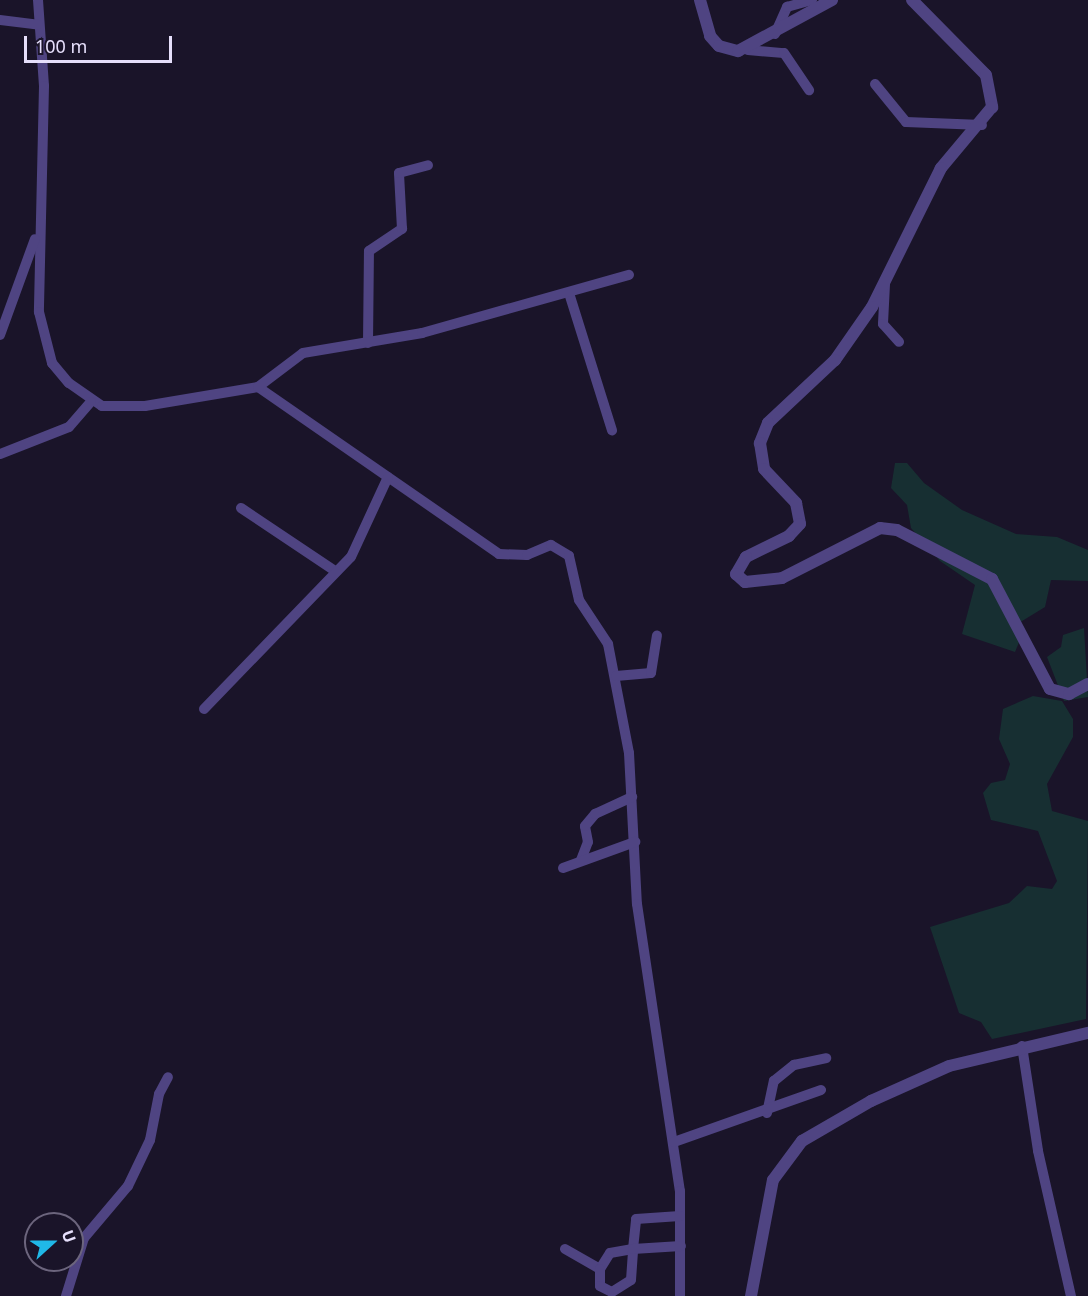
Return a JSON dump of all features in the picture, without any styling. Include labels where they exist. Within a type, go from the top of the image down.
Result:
[{"type":"street","points":[[38,0],[44,86],[39,231],[43,339],[52,363],[91,402],[145,406],[258,387],[303,353],[368,343],[568,293],[629,275]]},
{"type":"street","points":[[700,0],[710,36],[719,46],[784,52],[809,90]]},
{"type":"street","points":[[775,35],[787,8],[812,0]]},
{"type":"street","points":[[748,50],[832,0]]},
{"type":"street","points":[[912,0],[952,35],[992,85],[992,107],[982,125],[941,168],[886,280],[835,360],[768,423],[760,443],[764,469],[796,503],[800,524],[789,536],[746,557],[736,574],[745,582],[782,578],[880,528],[897,530],[992,579],[1050,689],[1069,694],[1088,684]]},
{"type":"street","points":[[0,20],[38,25]]},
{"type":"street","points":[[874,84],[906,122],[982,125]]},
{"type":"street","points":[[368,343],[369,251],[402,229],[399,172],[428,165]]},
{"type":"street","points":[[0,335],[39,231]]},
{"type":"street","points":[[886,280],[883,324],[899,342]]},
{"type":"street","points":[[568,293],[612,430]]},
{"type":"street","points":[[258,387],[499,554],[527,555],[551,545],[566,550],[579,600],[604,633],[616,676],[632,797],[644,956],[674,1142],[680,1216],[680,1296]]},
{"type":"street","points":[[0,454],[69,427],[91,402]]},
{"type":"street","points":[[204,709],[351,557],[388,477]]},
{"type":"street","points":[[241,508],[335,571]]},
{"type":"street","points":[[616,676],[651,673],[657,635]]},
{"type":"street","points":[[580,860],[588,842],[585,826],[603,810],[632,797]]},
{"type":"street","points":[[563,868],[635,842]]},
{"type":"street","points":[[751,1296],[773,1180],[802,1141],[904,1085],[1022,1046],[1088,1033]]},
{"type":"street","points":[[1022,1046],[1040,1162],[1071,1296]]},
{"type":"street","points":[[767,1113],[774,1081],[794,1065],[826,1058]]},
{"type":"street","points":[[66,1296],[84,1238],[116,1203],[150,1140],[159,1094],[168,1077]]},
{"type":"street","points":[[674,1142],[767,1113],[821,1090]]},
{"type":"street","points":[[680,1216],[636,1218],[633,1249],[631,1280],[624,1287],[604,1293],[600,1269],[610,1253],[633,1249],[681,1246]]},
{"type":"street","points":[[565,1249],[600,1269]]},
{"type":"green space","points":[[895,463],[907,463],[924,483],[962,510],[1016,534],[1057,537],[1088,550],[1088,581],[1051,580],[1045,607],[1014,626],[1020,640],[1015,652],[962,634],[975,585],[940,561],[911,528],[907,505],[891,488]]},
{"type":"green space","points":[[1084,628],[1088,697],[1064,701],[1047,657],[1061,647],[1063,635]]},
{"type":"green space","points":[[1033,696],[1062,701],[1073,719],[1073,737],[1047,784],[1052,811],[1088,821],[1086,1019],[992,1039],[981,1022],[959,1013],[930,927],[1009,903],[1027,886],[1052,889],[1057,881],[1038,831],[991,820],[983,793],[991,783],[1005,780],[1010,764],[999,739],[1003,709]]}]
